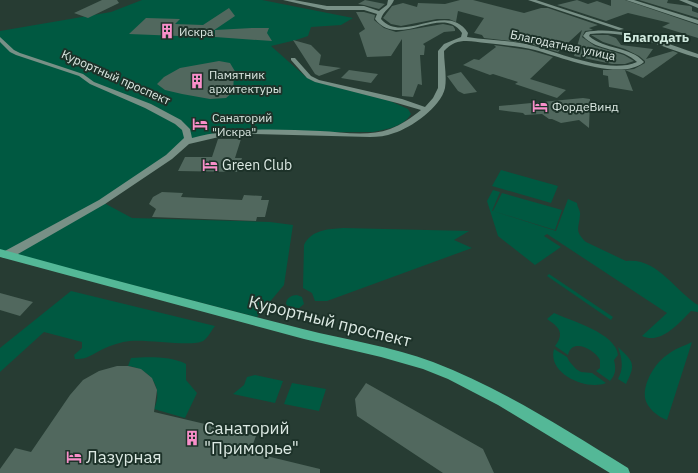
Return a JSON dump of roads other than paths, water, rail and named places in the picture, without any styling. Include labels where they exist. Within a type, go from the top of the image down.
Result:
[{"type":"main road","name":"Курортный проспект","points":[[3,254],[237,317],[314,337],[408,358],[428,365],[503,401],[555,430],[623,473]]},
{"type":"street","points":[[286,0],[327,8],[364,8],[380,13]]},
{"type":"street","points":[[391,0],[388,6],[380,13],[378,19],[384,26],[402,29],[428,21],[443,21],[457,24],[463,29],[465,33],[464,38]]},
{"type":"street","name":"Благодатная улица","points":[[531,0],[698,56]]},
{"type":"street","points":[[629,0],[698,22]]},
{"type":"street","points":[[682,0],[698,6]]},
{"type":"street","name":"Благодатная улица","points":[[429,108],[440,92],[442,79],[441,51],[446,45],[464,38],[525,46],[601,66],[625,68],[642,62],[635,57],[593,42],[586,36],[588,33],[602,31],[656,41]]},
{"type":"street","name":"Курортный проспект","points":[[0,39],[12,51],[18,54],[81,75],[92,83],[148,106],[178,122],[186,129],[188,138],[186,142]]},
{"type":"street","points":[[293,60],[309,77],[318,81],[429,108]]},
{"type":"street","name":"Курортный проспект","points":[[3,254],[102,202],[169,157],[186,142],[208,136],[230,133],[386,133],[394,131],[429,108]]},
{"type":"place","name":"Искра","points":[[167,31]]},
{"type":"place","name":"Памятник архитектуры","points":[[197,81]]},
{"type":"place","name":"ФордеВинд","points":[[540,106]]},
{"type":"place","name":"Санаторий \"Искра\"","points":[[200,124]]},
{"type":"place","name":"Green Club","points":[[210,165]]},
{"type":"place","name":"Санаторий \"Приморье\"","points":[[192,438]]},
{"type":"place","name":"Лазурная","points":[[74,457]]},
{"type":"district","name":"Благодать","points":[[656,37]]}]
